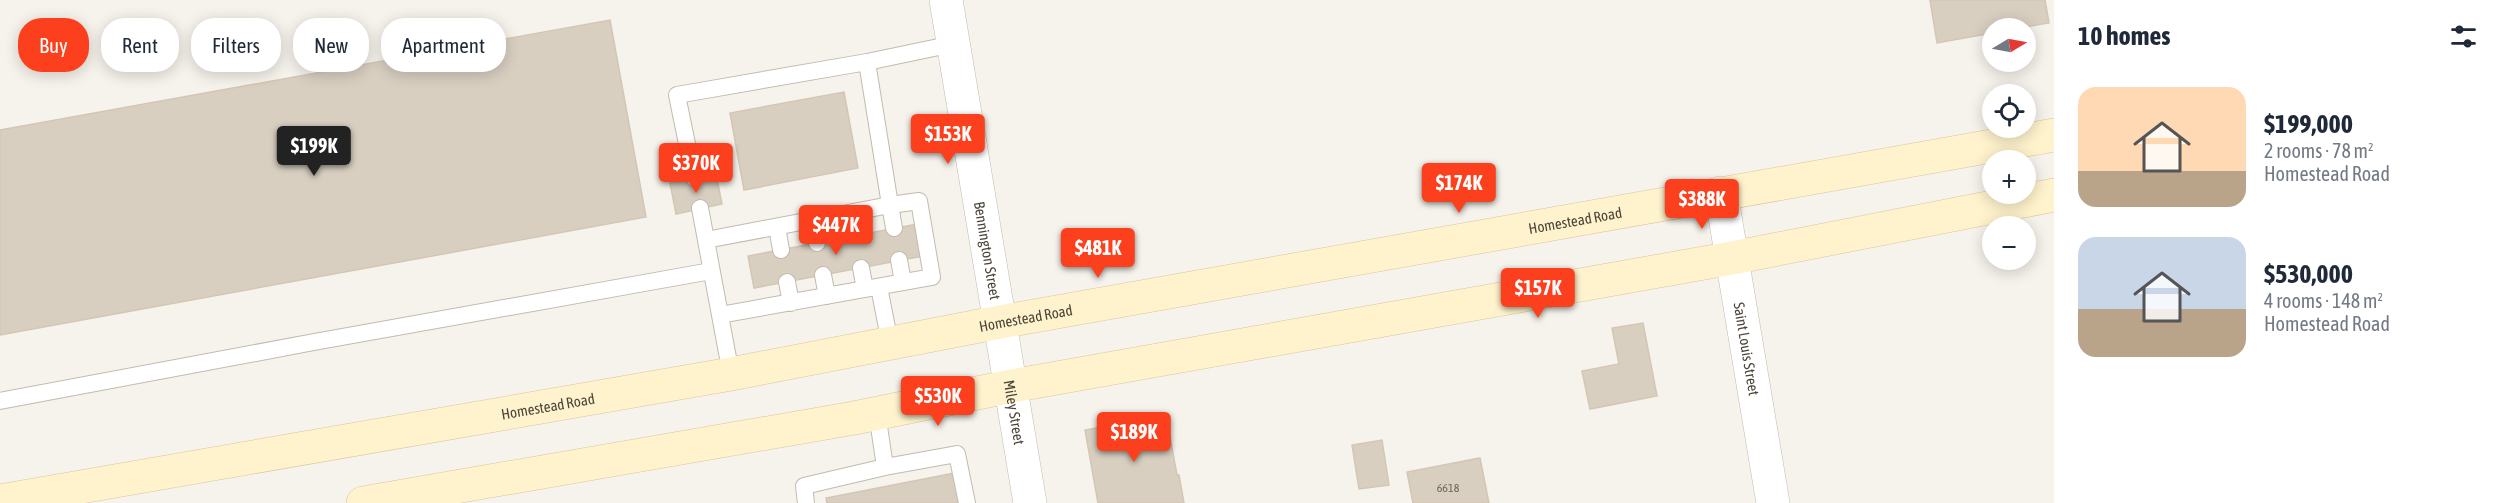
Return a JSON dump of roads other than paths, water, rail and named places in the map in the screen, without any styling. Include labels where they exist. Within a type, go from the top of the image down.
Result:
[{"type":"main road","name":"Homestead Road","points":[[0,501],[731,374],[1000,322],[2054,135]]},
{"type":"main road","points":[[363,503],[877,413],[1012,386],[1732,258],[2054,195]]},
{"type":"street","name":"Bennington Street","points":[[946,0],[1000,322]]},
{"type":"street","name":"Saint Louis Street","points":[[1721,193],[1773,503]]},
{"type":"street","name":"Miley Street","points":[[1000,322],[1030,503]]},
{"type":"lane","points":[[694,178],[677,95],[867,62],[953,44]]},
{"type":"lane","points":[[867,62],[894,228]]},
{"type":"lane","points":[[706,240],[920,201],[932,277],[720,315]]},
{"type":"lane","points":[[700,208],[731,374]]},
{"type":"lane","points":[[852,213],[855,236]]},
{"type":"lane","points":[[813,220],[817,243]]},
{"type":"lane","points":[[777,227],[781,249]]},
{"type":"lane","points":[[899,260],[903,282]]},
{"type":"lane","points":[[861,268],[872,288],[890,343]]},
{"type":"lane","points":[[0,401],[315,342],[711,272]]},
{"type":"lane","points":[[823,275],[827,296]]},
{"type":"lane","points":[[787,282],[791,303]]},
{"type":"lane","points":[[877,413],[885,467]]},
{"type":"lane","points":[[806,503],[804,486],[885,467],[957,454],[967,503]]}]
